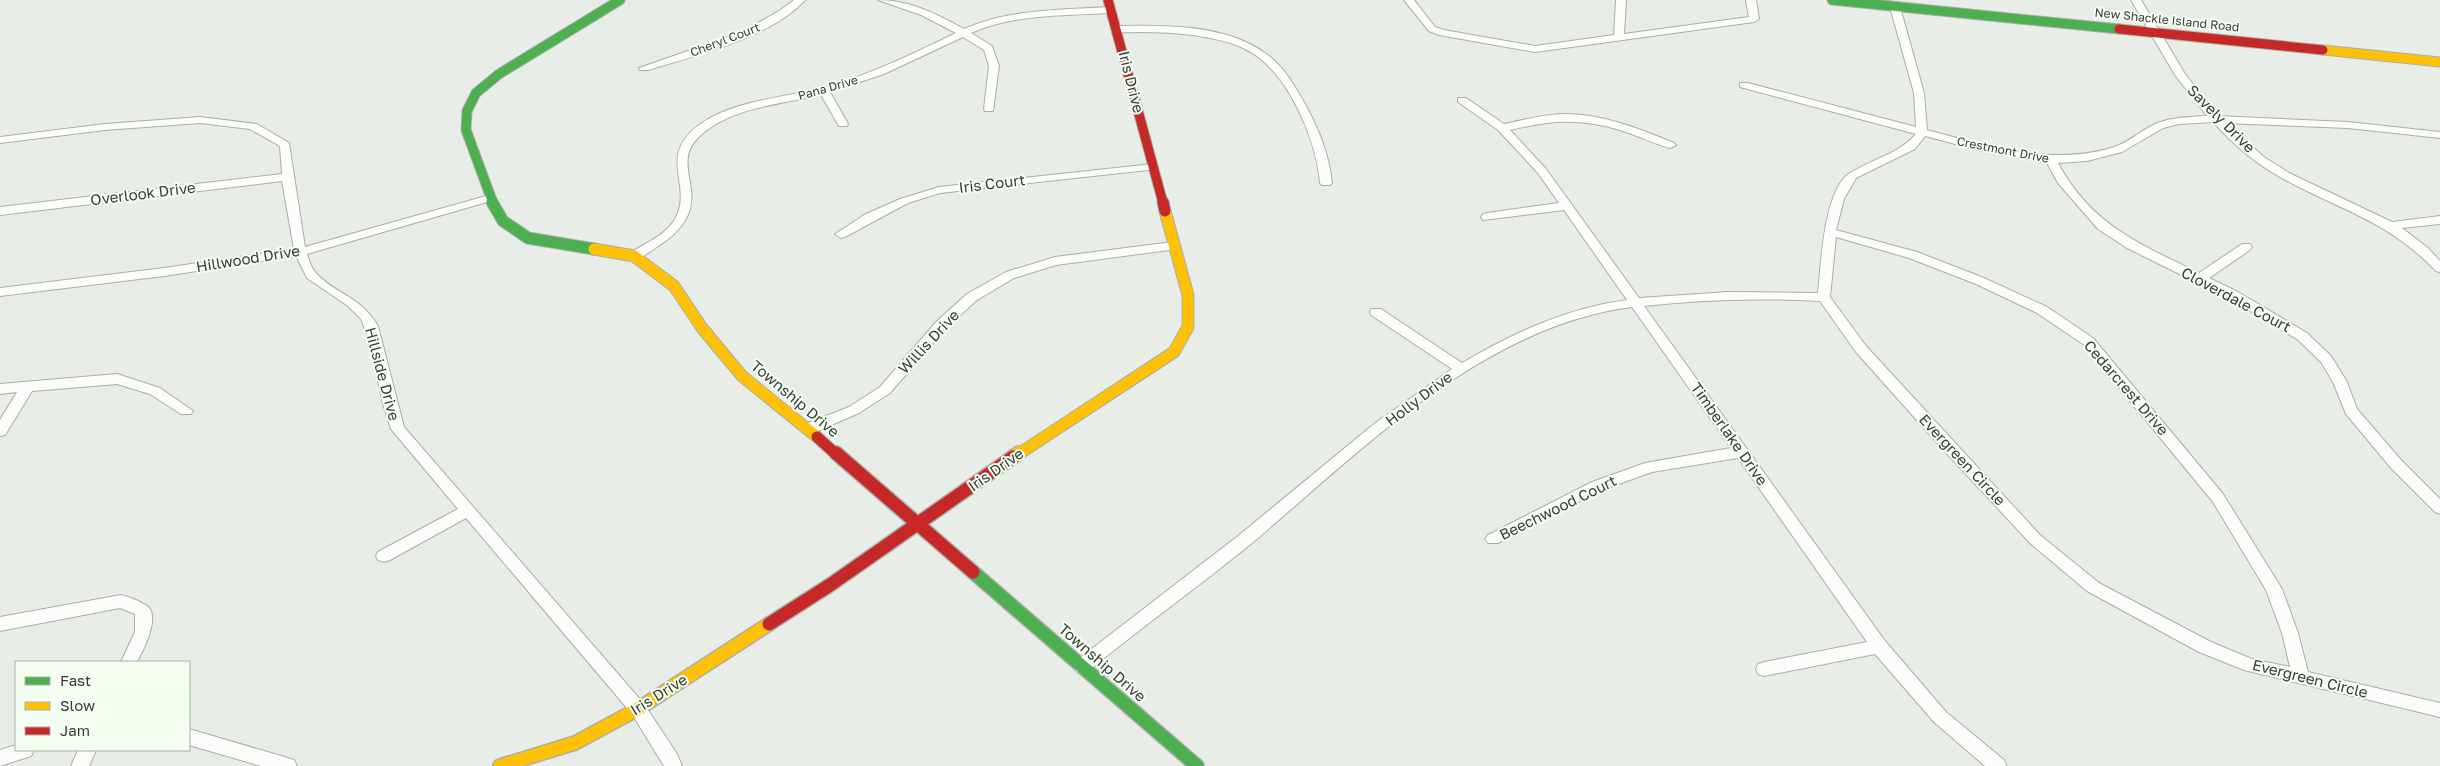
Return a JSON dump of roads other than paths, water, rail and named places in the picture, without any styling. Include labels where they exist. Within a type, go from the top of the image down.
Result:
[{"type":"street","name":"Township Drive","points":[[620,0],[498,74],[476,93],[467,111],[466,130],[490,198],[503,221],[528,238],[634,256],[674,286],[702,328],[742,376],[808,429],[1197,766]]},
{"type":"street","name":"Cheryl Court","points":[[644,68],[744,36],[784,14],[800,0]]},
{"type":"street","points":[[883,0],[916,10],[964,33],[988,48],[994,66],[990,108]]},
{"type":"street","points":[[1409,0],[1432,29],[1504,45],[1535,49],[1754,19],[1750,0]]},
{"type":"street","points":[[1619,38],[1621,0]]},
{"type":"street","name":"New Shackle Island Road","points":[[1832,0],[2440,62]]},
{"type":"street","name":"Savely Drive","points":[[2136,0],[2153,32],[2193,94],[2246,148],[2283,174],[2392,226],[2420,246],[2440,268]]},
{"type":"street","name":"Pana Drive","points":[[634,256],[660,239],[681,220],[688,202],[681,169],[682,154],[692,136],[710,124],[732,114],[824,91],[887,69],[992,22],[1108,5]]},
{"type":"street","name":"Iris Drive","points":[[500,766],[575,743],[638,709],[830,585],[916,524],[1174,352],[1188,327],[1188,295],[1173,246],[1117,28],[1108,5]]},
{"type":"street","points":[[1824,297],[1830,232],[1838,199],[1852,176],[1911,147],[1922,133],[1919,93],[1895,7]]},
{"type":"street","points":[[1117,28],[1190,31],[1234,42],[1262,54],[1281,75],[1314,130],[1324,160],[1326,182]]},
{"type":"street","name":"Crestmont Drive","points":[[1744,85],[1982,148],[2051,160],[2087,158],[2118,150],[2159,126],[2179,121],[2217,119],[2348,125],[2440,134]]},
{"type":"street","points":[[824,91],[843,124]]},
{"type":"street","name":"Timberlake Drive","points":[[1462,100],[1502,128],[1542,171],[1879,646],[1940,717],[1998,766]]},
{"type":"street","points":[[1502,128],[1552,117],[1598,120],[1633,130],[1670,145]]},
{"type":"street","name":"Hillside Drive","points":[[0,140],[105,127],[200,120],[253,126],[285,145],[286,178],[300,252],[308,273],[354,305],[371,325],[386,386],[389,408],[398,429],[428,462],[466,511],[638,709],[673,766]]},
{"type":"street","name":"Cloverdale Court","points":[[2051,160],[2074,196],[2102,226],[2131,245],[2269,314],[2302,336],[2326,359],[2340,382],[2350,410],[2396,464],[2440,508]]},
{"type":"street","name":"Iris Court","points":[[841,234],[870,217],[904,201],[939,190],[1152,167]]},
{"type":"street","name":"Overlook Drive","points":[[0,211],[286,178]]},
{"type":"street","name":"Hillwood Drive","points":[[0,292],[164,272],[300,252],[490,198]]},
{"type":"street","points":[[1487,217],[1566,206]]},
{"type":"street","points":[[2392,226],[2440,220]]},
{"type":"street","name":"Cedarcrest Drive","points":[[1830,232],[1912,255],[1980,281],[2042,310],[2088,341],[2218,498],[2274,589],[2290,633],[2301,678]]},
{"type":"street","name":"Willis Drive","points":[[808,429],[854,410],[885,390],[941,325],[972,297],[1010,275],[1055,261],[1173,246]]},
{"type":"street","points":[[2199,279],[2246,247]]},
{"type":"street","name":"Holly Drive","points":[[1082,666],[1264,524],[1337,461],[1460,368],[1510,341],[1593,310],[1635,302],[1766,294],[1824,297]]},
{"type":"street","name":"Evergreen Circle","points":[[1824,297],[1861,348],[1949,447],[2035,539],[2093,586],[2151,620],[2205,647],[2250,665],[2440,710]]},
{"type":"street","points":[[1376,312],[1460,368]]},
{"type":"street","points":[[0,389],[29,385],[117,379],[155,391],[186,411]]},
{"type":"street","points":[[0,431],[29,385]]},
{"type":"street","name":"Beechwood Court","points":[[1493,540],[1597,486],[1650,467],[1741,452]]},
{"type":"street","points":[[384,556],[466,511]]},
{"type":"street","points":[[0,624],[121,601],[143,611],[143,632],[129,661]]},
{"type":"street","points":[[1764,669],[1879,646]]},
{"type":"street","points":[[190,737],[288,766]]},
{"type":"street","points":[[0,758],[22,751]]},
{"type":"street","points":[[80,766],[87,751]]}]
